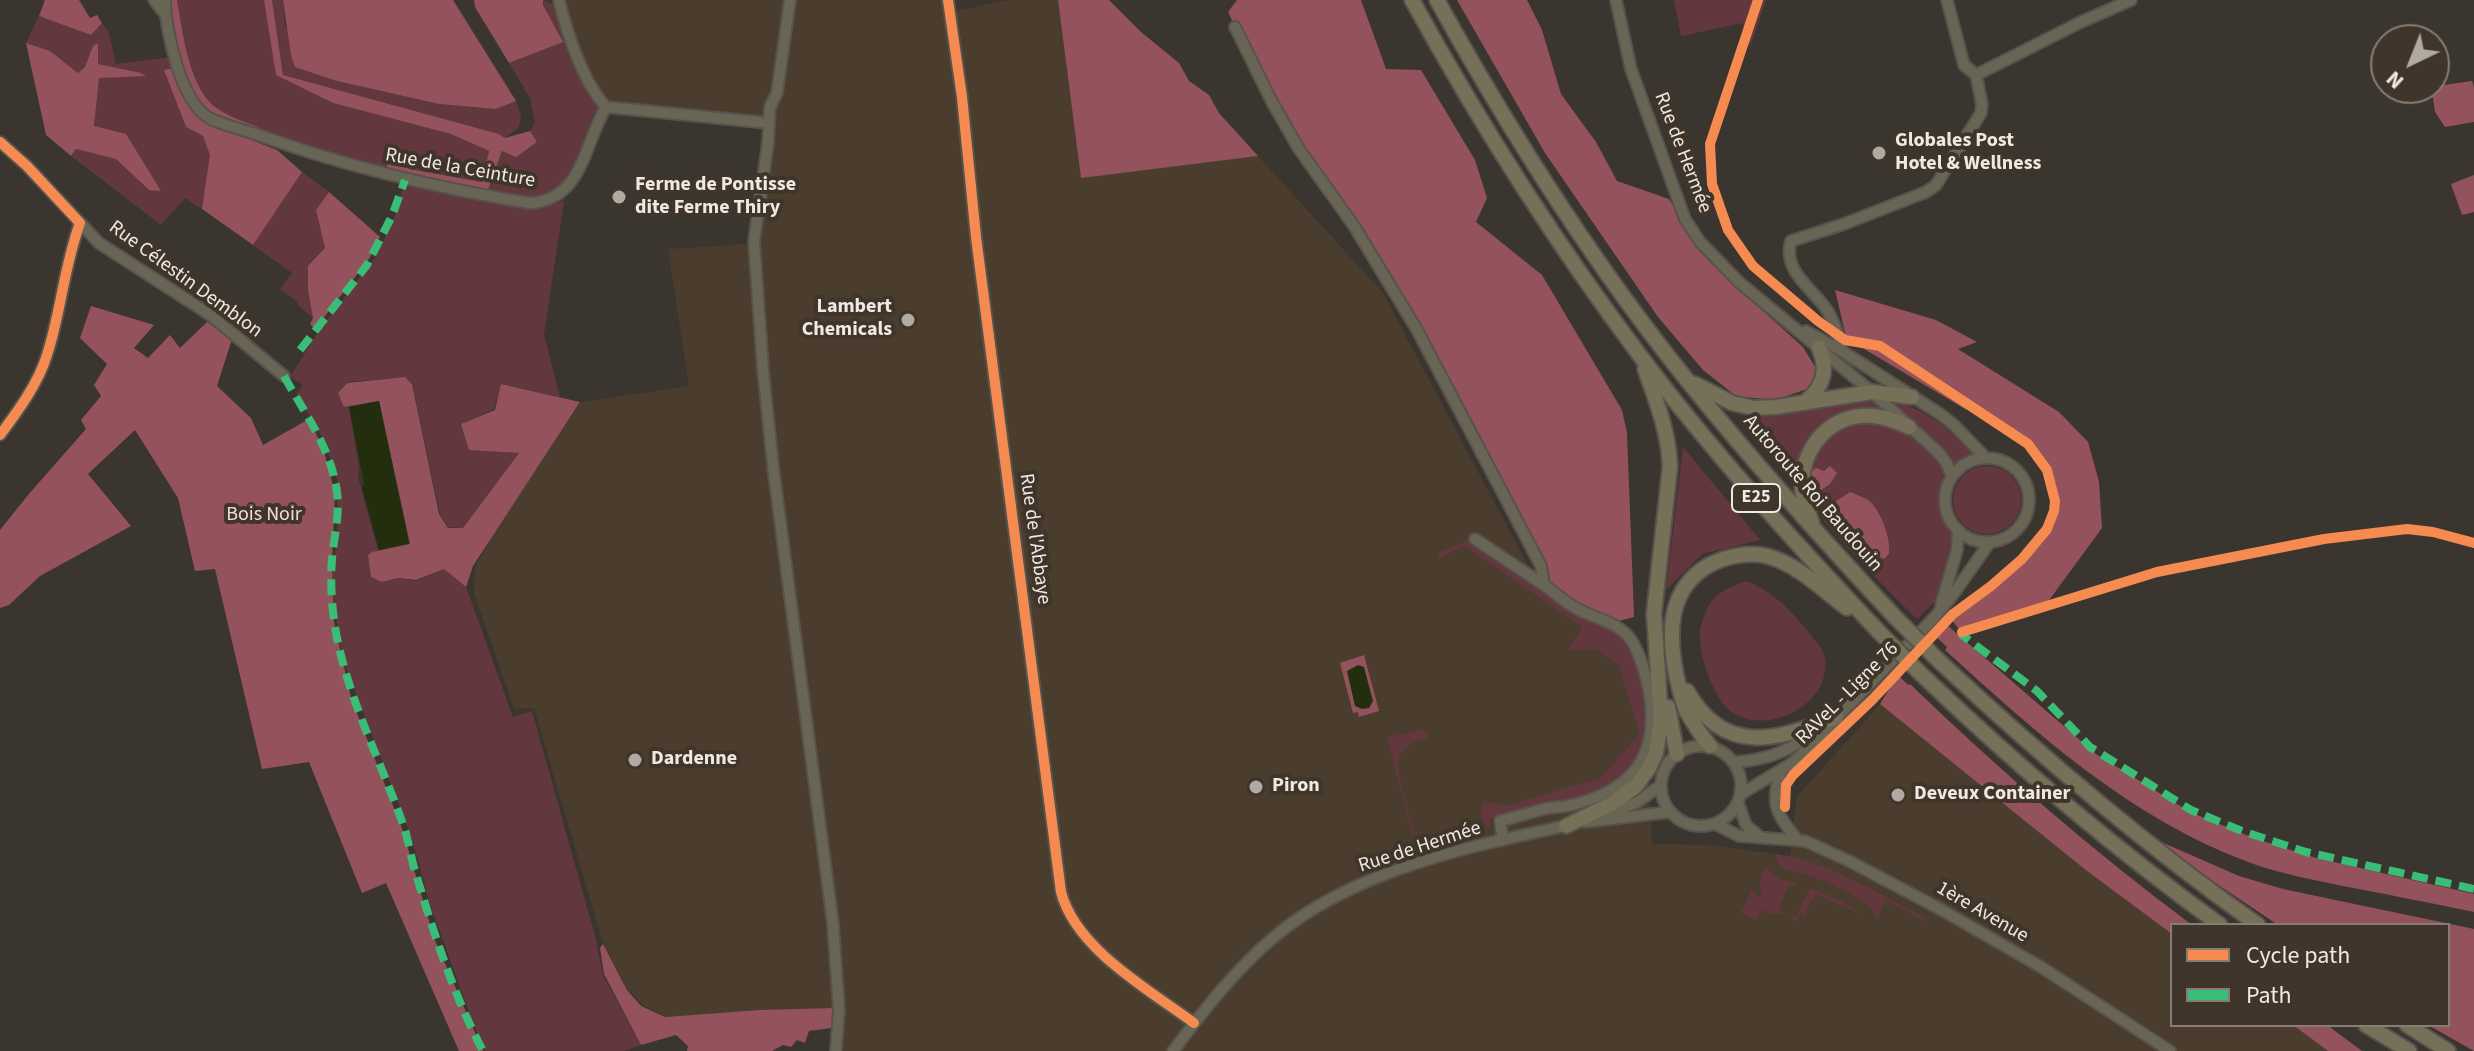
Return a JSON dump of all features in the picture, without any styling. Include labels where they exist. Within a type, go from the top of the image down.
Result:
[{"type":"highway","name":"E25","points":[[1412,0],[1451,72],[1508,165],[1641,357],[1725,462],[1921,674],[2075,811],[2217,923]]},
{"type":"highway","name":"Autoroute Roi Baudouin","points":[[1437,0],[1469,59],[1582,236],[1685,378],[1815,531],[1936,658],[2097,803],[2255,923]]},
{"type":"highway","points":[[1803,403],[1818,390],[1824,377],[1824,360],[1819,342]]},
{"type":"highway","points":[[1566,826],[1613,803],[1636,786],[1649,768],[1660,738],[1654,613],[1670,449],[1641,357]]},
{"type":"highway","points":[[1685,378],[1722,399],[1742,406],[1766,408],[1872,392],[1912,397]]},
{"type":"highway","points":[[1815,531],[1802,489],[1806,462],[1815,441],[1836,423],[1859,416],[1882,417],[1909,427]]},
{"type":"highway","points":[[1710,746],[1686,708],[1674,664],[1672,617],[1680,594],[1692,578],[1706,567],[1740,556],[1761,555],[1783,562],[1879,632]]},
{"type":"highway","points":[[1656,656],[1663,677],[1677,754]]},
{"type":"highway","points":[[1674,664],[1702,714],[1713,724],[1737,735],[1767,739],[1836,717]]},
{"type":"highway","points":[[2369,1027],[2409,1051]]},
{"type":"highway","points":[[2410,1027],[2448,1051]]},
{"type":"street","points":[[154,0],[165,14]]},
{"type":"street","points":[[165,0],[165,14]]},
{"type":"street","points":[[559,0],[576,52],[596,96],[606,107],[769,123]]},
{"type":"street","points":[[790,0],[777,93],[770,107],[754,241],[763,370],[833,924],[839,1009],[836,1051]]},
{"type":"street","name":"Rue de l'Abbaye","points":[[948,0],[1061,892],[1072,921],[1095,948],[1194,1023]]},
{"type":"street","name":"Rue de Hermée","points":[[1616,0],[1631,69],[1685,219],[1711,256],[1740,283],[1819,342],[1944,458],[1952,477],[1945,499],[1951,521],[1958,530],[1952,573],[1939,612]]},
{"type":"street","points":[[1842,351],[1831,318],[1796,274],[1789,260],[1791,241],[1844,224],[1926,192],[1936,185],[1981,113],[1982,104],[1976,75],[1964,65],[1947,0]]},
{"type":"street","points":[[1976,75],[2131,0]]},
{"type":"street","name":"Rue de la Ceinture","points":[[165,14],[179,70],[192,102],[208,117],[328,160],[405,180],[538,203],[571,185],[606,107]]},
{"type":"street","points":[[1235,27],[1299,149],[1354,226],[1416,328],[1541,566],[1544,585]]},
{"type":"street","name":"Rue Célestin Demblon","points":[[0,142],[27,166],[99,243],[209,314],[284,376]]},
{"type":"street","points":[[0,435],[44,364],[67,262],[80,223]]},
{"type":"street","points":[[1819,342],[1831,318]]},
{"type":"street","name":"Rue de Hermée","points":[[1173,1051],[1236,973],[1275,936],[1318,906],[1380,876],[1441,856],[1597,819],[1670,812],[1692,825],[1715,824],[1732,812],[1740,799],[1782,770],[1814,742],[1939,612],[1990,542],[2006,538],[2018,528],[2027,514],[2029,498],[2025,483],[2016,469],[2002,461],[1986,458],[1954,425],[1842,351],[1819,342]]},
{"type":"street","points":[[1952,477],[1966,463],[1986,458]]},
{"type":"street","points":[[1958,530],[1967,537],[1990,542]]},
{"type":"street","points":[[1475,539],[1576,608],[1610,623],[1629,637],[1650,695],[1653,722],[1646,753],[1627,781],[1615,789],[1569,806],[1500,821],[1503,840]]},
{"type":"street","name":"Rue de Hermée","points":[[1734,762],[1781,753],[1836,717]]},
{"type":"street","points":[[1670,812],[1661,785],[1665,767],[1677,754],[1693,746],[1710,746],[1734,762],[1739,772],[1740,799],[1746,825],[1762,839]]},
{"type":"street","points":[[1782,770],[1776,787],[1776,808],[1797,839]]},
{"type":"street","name":"Rue de Hermée","points":[[1597,819],[1636,803],[1661,785]]},
{"type":"street","name":"1ère Avenue","points":[[1715,824],[1737,836],[1797,839],[1825,849],[1940,909],[2041,967],[2170,1051]]},
{"type":"shaded area","points":[[177,0],[264,0],[277,75],[333,103],[451,134],[489,151],[483,182],[410,169],[388,160],[386,170],[352,163],[262,132],[258,127],[223,112],[208,100],[194,74]]},
{"type":"shaded area","points":[[272,0],[283,0],[285,26],[337,81],[439,104],[496,109],[516,101],[521,116],[519,127],[505,138],[283,75]]},
{"type":"shaded area","points":[[543,0],[553,4],[597,109],[576,162],[561,186],[550,194],[537,197],[488,190],[502,151],[537,142],[530,131],[535,123],[530,98],[509,63],[562,42]]},
{"type":"shaded area","points":[[954,0],[956,11],[1009,0],[1058,0],[1081,177],[1258,156],[1383,293],[1527,564],[1578,606],[1628,628],[1645,730],[1652,844],[1710,845],[1790,856],[1797,797],[1880,704],[2087,871],[2170,933],[2170,1027],[2296,1027],[2328,1051],[830,1051],[832,1008],[665,1017],[643,1005],[627,988],[603,943],[534,708],[514,709],[474,593],[475,567],[497,527],[581,402],[689,386],[668,249],[748,244],[764,117],[606,102],[560,2]]},
{"type":"shaded area","points":[[1674,0],[1766,0],[1750,47],[1742,23],[1681,36]]},
{"type":"shaded area","points":[[39,16],[91,35],[102,23],[109,33],[116,64],[173,57],[174,68],[165,70],[185,126],[203,136],[211,156],[202,209],[185,198],[161,225],[71,156],[76,149],[116,159],[149,190],[94,127],[99,78],[144,75],[98,64],[98,44],[93,46],[85,67],[78,73],[50,51],[26,43]]},
{"type":"shaded area","points":[[302,172],[329,192],[316,210],[325,248],[308,290],[313,318],[280,289],[292,273],[253,245]]},
{"type":"shaded area","points":[[404,184],[529,209],[564,201],[544,335],[560,397],[502,384],[494,409],[461,424],[469,450],[519,453],[463,528],[448,527],[440,514],[412,383],[405,377],[347,382],[338,393],[344,407],[349,407],[358,477],[378,550],[368,555],[371,577],[382,582],[398,578],[416,581],[444,569],[466,587],[513,717],[532,711],[595,936],[603,975],[641,1045],[624,1051],[485,1051],[429,901],[412,839],[347,670],[339,639],[333,576],[338,524],[337,480],[324,440],[296,394],[303,385],[290,377],[318,332],[377,255],[394,218]]},
{"type":"shaded area","points":[[1869,396],[1887,411],[1853,413],[1827,422],[1809,442],[1796,475],[1744,414],[1855,400]]},
{"type":"shaded area","points":[[1889,400],[1913,408],[1936,421],[1975,454],[1954,466],[1932,439]]},
{"type":"shaded area","points":[[379,401],[409,543],[379,550],[362,488],[364,484],[349,407]]},
{"type":"shaded area","points":[[1868,420],[1905,431],[1942,465],[1944,477],[1938,504],[1952,532],[1954,544],[1937,600],[1917,619],[1838,537],[1812,504],[1807,492],[1812,461],[1822,443],[1836,431]]},
{"type":"shaded area","points":[[1683,447],[1760,540],[1702,554],[1666,590]]},
{"type":"shaded area","points":[[1980,466],[1994,466],[2006,471],[2016,481],[2021,500],[2016,519],[2006,529],[1994,534],[1980,534],[1968,529],[1958,519],[1953,507],[1953,493],[1958,481],[1968,471]]},
{"type":"shaded area","points":[[1466,541],[1479,546],[1576,614],[1606,625],[1618,634],[1635,656],[1647,710],[1646,733],[1639,754],[1617,783],[1601,792],[1570,801],[1555,800],[1490,819],[1491,826],[1487,828],[1480,813],[1483,803],[1505,806],[1601,778],[1640,734],[1618,664],[1597,649],[1571,650],[1583,627],[1464,546],[1438,559],[1437,553]]},
{"type":"shaded area","points":[[1746,581],[1786,607],[1822,649],[1825,660],[1822,683],[1811,699],[1790,714],[1778,718],[1752,720],[1729,710],[1712,685],[1701,651],[1701,629],[1710,603],[1721,592]]},
{"type":"shaded area","points":[[1358,665],[1364,667],[1373,701],[1369,708],[1355,706],[1347,671]]},
{"type":"shaded area","points":[[1426,731],[1430,738],[1407,747],[1399,759],[1402,789],[1419,847],[1416,848],[1387,737]]},
{"type":"shaded area","points":[[1775,854],[1834,871],[1926,919],[1926,922],[1886,900],[1877,919],[1871,908],[1859,898],[1825,881],[1785,869],[1778,863]]},
{"type":"shaded area","points":[[1764,868],[1780,879],[1796,883],[1795,886],[1790,884],[1778,908],[1783,913],[1774,915],[1761,910],[1756,920],[1741,913],[1752,889],[1757,896],[1762,895],[1760,881]]},
{"type":"shaded area","points":[[1810,888],[1842,901],[1861,914],[1816,894],[1813,901],[1810,900],[1805,916],[1800,914],[1797,921],[1789,917],[1796,917]]},
{"type":"green space","points":[[45,0],[79,0],[90,18],[97,15],[102,23],[91,35],[39,16]]},
{"type":"green space","points":[[167,0],[177,0],[189,59],[208,100],[223,112],[258,127],[262,132],[220,118],[197,101],[178,61]]},
{"type":"green space","points":[[264,0],[272,0],[283,75],[505,138],[530,131],[537,142],[516,157],[502,151],[488,190],[386,170],[388,160],[410,169],[482,182],[489,151],[451,134],[333,103],[276,75]]},
{"type":"green space","points":[[283,0],[453,0],[516,101],[496,109],[439,104],[337,81],[295,67]]},
{"type":"green space","points":[[474,0],[543,0],[563,42],[509,63],[475,7]]},
{"type":"green space","points":[[1058,0],[1109,0],[1179,63],[1189,81],[1209,95],[1219,113],[1258,156],[1081,178]]},
{"type":"green space","points":[[1237,0],[1361,0],[1386,69],[1421,70],[1475,160],[1487,198],[1476,222],[1542,275],[1622,410],[1627,433],[1634,617],[1615,622],[1578,606],[1543,577],[1416,328],[1272,102],[1228,12]]},
{"type":"green space","points":[[1457,0],[1527,0],[1542,30],[1561,94],[1596,142],[1617,181],[1669,199],[1702,251],[1803,347],[1817,370],[1810,388],[1775,400],[1736,396],[1703,370],[1658,317],[1545,153]]},
{"type":"green space","points":[[26,43],[50,51],[78,73],[85,67],[93,46],[98,43],[98,64],[146,76],[99,78],[94,126],[126,134],[161,191],[149,190],[116,159],[76,149],[71,156],[46,135]]},
{"type":"green space","points":[[174,68],[216,126],[277,150],[302,172],[253,245],[202,209],[210,155],[203,136],[186,127],[164,70]]},
{"type":"green space","points":[[2472,81],[2474,122],[2445,127],[2435,112],[2434,104],[2450,104],[2450,84]]},
{"type":"green space","points":[[2474,175],[2474,212],[2462,215],[2451,184]]},
{"type":"green space","points":[[329,192],[380,237],[369,259],[315,329],[310,324],[313,318],[308,266],[325,248],[316,210]]},
{"type":"green space","points":[[1835,290],[1936,320],[1977,342],[1958,349],[2059,412],[2088,442],[2099,482],[2102,528],[2047,603],[1962,633],[1951,619],[2001,581],[2037,545],[2056,516],[2056,484],[2041,454],[1984,409],[1965,409],[1849,340]]},
{"type":"green space","name":"Bois Noir","points":[[91,306],[154,325],[134,348],[148,358],[170,335],[180,348],[207,322],[232,339],[217,386],[251,418],[263,445],[309,419],[323,448],[335,493],[332,561],[334,622],[351,698],[403,831],[434,938],[483,1051],[459,1051],[386,883],[362,893],[309,762],[262,769],[215,569],[195,571],[178,498],[135,430],[88,474],[131,526],[40,576],[9,605],[0,608],[0,530],[86,429],[81,420],[101,396],[94,385],[107,364],[80,338]]},
{"type":"green space","points":[[405,377],[412,384],[439,514],[448,528],[463,528],[519,453],[469,450],[461,424],[495,410],[501,384],[580,402],[473,566],[466,587],[444,569],[416,580],[398,578],[382,582],[371,577],[368,555],[410,544],[379,401],[344,407],[338,393],[347,383]]},
{"type":"green space","points":[[1830,466],[1837,473],[1830,484],[1818,492],[1811,492],[1807,474],[1816,468],[1824,471]]},
{"type":"green space","points":[[1850,492],[1868,500],[1881,518],[1889,548],[1889,554],[1884,559],[1862,549],[1838,528],[1832,504]]},
{"type":"green space","points":[[1947,625],[2096,754],[2190,812],[2256,839],[2316,858],[2474,894],[2474,912],[2272,870],[2205,844],[2164,822],[2086,771],[1945,650],[1947,647],[1935,636]]},
{"type":"green space","points":[[1364,655],[1379,711],[1359,717],[1358,712],[1353,713],[1340,663]]},
{"type":"green space","points":[[1898,675],[2047,809],[2189,923],[2170,923],[2170,933],[2087,871],[1880,704]]},
{"type":"green space","points":[[2159,841],[2239,876],[2283,889],[2445,923],[2275,923]]},
{"type":"green space","points":[[2450,924],[2474,929],[2474,1051],[2432,1027],[2450,1027]]},
{"type":"green space","points":[[603,944],[627,990],[641,1006],[665,1017],[833,1008],[831,1028],[809,1031],[805,1043],[797,1040],[791,1047],[783,1045],[772,1051],[687,1051],[688,1046],[676,1035],[641,1045],[604,974],[600,948]]},
{"type":"green space","points":[[2296,1027],[2330,1027],[2362,1051],[2328,1051]]},
{"type":"marked path","points":[[300,350],[367,265],[392,216],[405,180]]},
{"type":"marked path","points":[[284,376],[316,432],[334,476],[338,509],[331,588],[335,628],[343,662],[358,710],[404,827],[445,964],[483,1051]]},
{"type":"marked path","points":[[1966,631],[1962,635],[2037,691],[2090,747],[2191,810],[2306,852],[2474,889]]},
{"type":"cycle path","points":[[948,0],[1061,892],[1069,913],[1098,950],[1136,982],[1194,1023]]},
{"type":"cycle path","name":"RAVeL - Ligne 76","points":[[1758,0],[1710,144],[1712,184],[1728,230],[1753,266],[1818,321],[1845,340],[1880,346],[2028,444],[2047,470],[2055,501],[2047,529],[2022,559],[1953,614],[1872,700],[1793,775],[1786,785],[1785,807]]},
{"type":"cycle path","points":[[0,142],[80,223],[43,366],[27,397],[0,435]]},
{"type":"cycle path","points":[[1962,632],[2157,572],[2324,539],[2407,529],[2474,543]]},
{"type":"place","name":"Globales Post Hotel & Wellness","points":[[1879,153]]},
{"type":"place","name":"Ferme de Pontisse dite Ferme Thiry","points":[[619,197]]},
{"type":"place","name":"Lambert Chemicals","points":[[908,320]]},
{"type":"place","name":"Dardenne","points":[[635,760]]},
{"type":"place","name":"Piron","points":[[1256,787]]},
{"type":"place","name":"Deveux Container","points":[[1898,795]]}]
